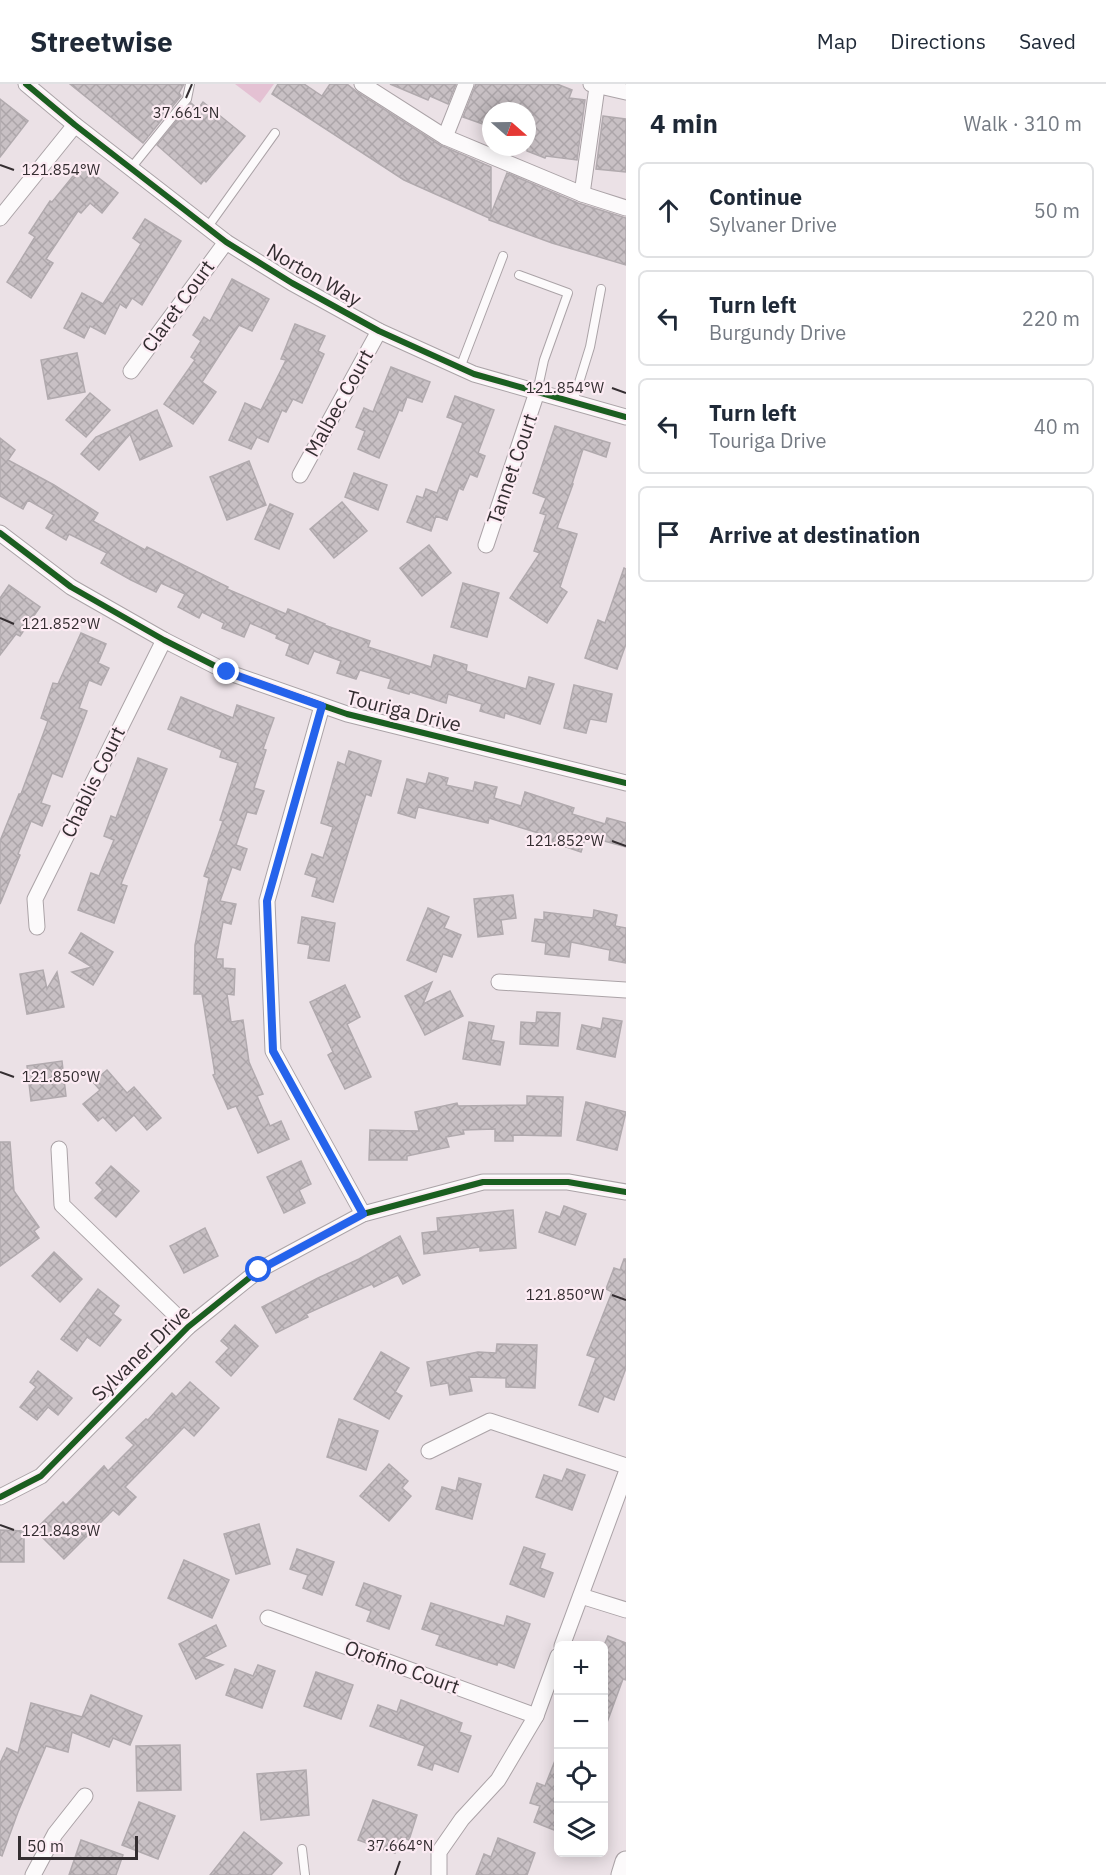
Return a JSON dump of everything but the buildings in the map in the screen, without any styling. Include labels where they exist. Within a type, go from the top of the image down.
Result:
[{"type":"street","name":"Norton Way","points":[[26,84],[207,228],[292,283],[379,331],[474,374],[626,417]]},
{"type":"street","points":[[362,84],[445,137],[582,194],[626,208]]},
{"type":"street","points":[[445,137],[466,84]]},
{"type":"street","points":[[582,194],[594,86],[626,92]]},
{"type":"street","points":[[0,218],[75,125]]},
{"type":"street","name":"Claret Court","points":[[131,371],[226,242]]},
{"type":"street","name":"Malbec Court","points":[[300,476],[379,331]]},
{"type":"street","name":"Tannet Court","points":[[486,545],[537,392]]},
{"type":"street","name":"Touriga Drive","points":[[2,539],[71,587],[164,640],[227,672],[322,706],[626,783]]},
{"type":"street","name":"Chablis Court","points":[[37,927],[35,900],[164,640]]},
{"type":"street","points":[[322,706],[267,901],[273,1051],[363,1214]]},
{"type":"street","points":[[499,982],[626,990]]},
{"type":"street","points":[[59,1149],[62,1205],[188,1328]]},
{"type":"street","name":"Sylvaner Drive","points":[[0,1497],[41,1476],[188,1328],[259,1270],[363,1214],[483,1182],[568,1182],[626,1192]]},
{"type":"street","points":[[429,1451],[490,1421],[626,1466]]},
{"type":"street","points":[[564,1641],[626,1473]]},
{"type":"street","points":[[581,1596],[626,1610]]},
{"type":"street","name":"Orofino Court","points":[[268,1618],[536,1716]]},
{"type":"street","points":[[439,1875],[439,1852],[462,1819],[498,1780],[536,1716],[554,1667]]},
{"type":"street","points":[[33,1875],[55,1834],[85,1796]]},
{"type":"street","points":[[622,1875],[626,1862]]},
{"type":"lane","points":[[131,168],[187,99],[190,84]]},
{"type":"lane","points":[[207,228],[275,132]]},
{"type":"lane","points":[[460,368],[503,256]]},
{"type":"lane","points":[[519,275],[568,293],[544,360],[537,392]]},
{"type":"lane","points":[[573,402],[590,347],[601,289]]},
{"type":"lane","points":[[302,1849],[305,1875]]},
{"type":"shaded area","points":[[235,84],[274,84],[260,103]]},
{"type":"cycle path","points":[[26,84],[226,242],[292,283],[379,331],[474,374],[626,417]]},
{"type":"cycle path","points":[[0,533],[71,587],[164,640],[227,672],[347,714],[626,783]]},
{"type":"cycle path","points":[[0,1497],[41,1476],[188,1327],[259,1270],[363,1214],[483,1182],[568,1182],[626,1192]]},
{"type":"route","points":[[227,672],[322,706],[267,901],[273,1051],[363,1214],[259,1270]]}]
